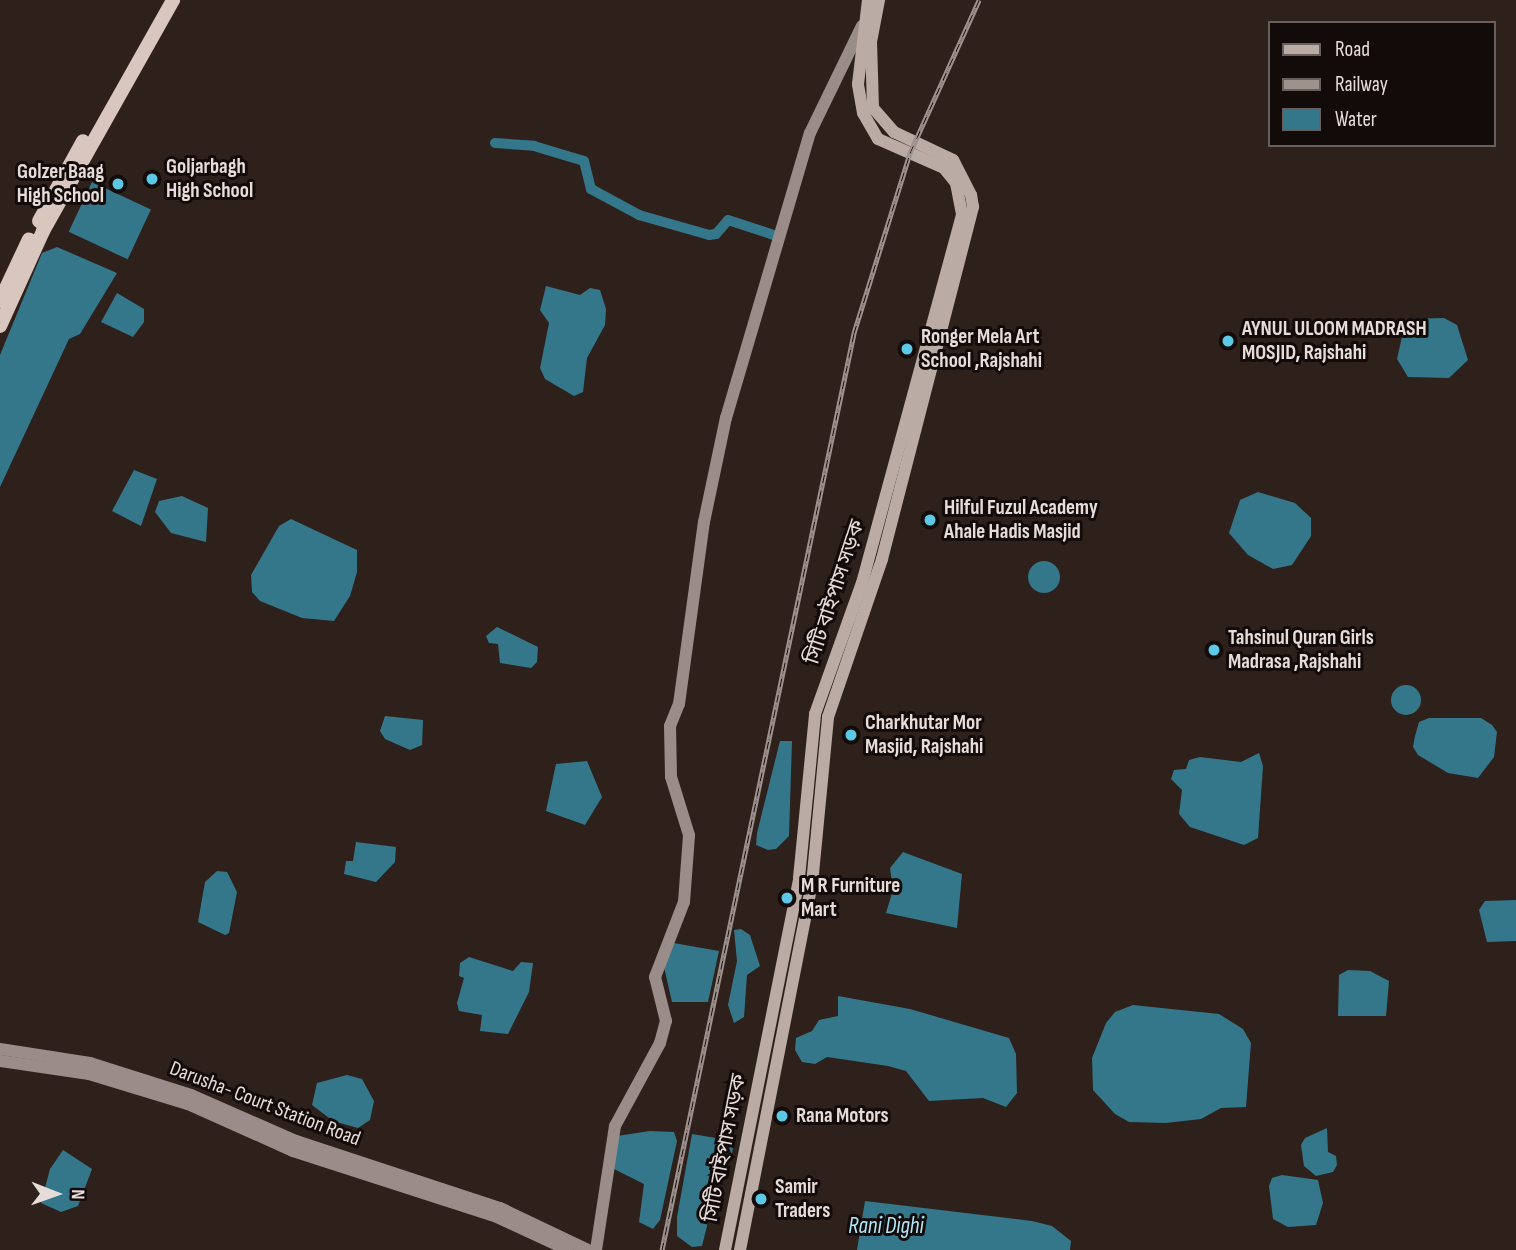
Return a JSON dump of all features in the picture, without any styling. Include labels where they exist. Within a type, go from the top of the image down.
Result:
[{"type":"highway","points":[[0,301],[51,196],[164,0]]},
{"type":"highway","points":[[0,326],[43,231],[173,0]]},
{"type":"main road","name":"সিটি বাইপাস সড়ক","points":[[724,1250],[799,878],[815,714],[862,583],[962,214],[956,183],[944,168],[878,139],[869,128],[858,84],[862,26],[868,0]]},
{"type":"main road","points":[[740,1250],[812,884],[828,717],[882,559],[972,208],[971,195],[953,160],[894,132],[873,108],[871,33],[879,0]]},
{"type":"street","points":[[596,1250],[615,1126],[660,1043],[666,1021],[654,977],[684,902],[689,835],[671,776],[670,726],[679,704],[704,522],[726,418],[810,133],[862,26]]},
{"type":"street","name":"Darusha- Court Station Road","points":[[0,1049],[90,1063],[191,1095],[296,1141],[500,1208],[587,1250]]},
{"type":"street","name":"Darusha- Court Station Road","points":[[0,1061],[89,1074],[188,1104],[293,1151],[473,1209],[568,1250]]},
{"type":"water","points":[[92,182],[151,209],[128,259],[69,232]]},
{"type":"water","points":[[57,247],[117,273],[80,334],[69,339],[0,487],[0,355],[42,253]]},
{"type":"water","points":[[546,286],[580,295],[590,288],[600,290],[606,309],[605,325],[587,358],[583,392],[574,396],[545,379],[540,368],[549,323],[540,310]]},
{"type":"water","points":[[117,293],[144,309],[144,322],[133,337],[101,322]]},
{"type":"water","points":[[1444,318],[1457,325],[1468,360],[1449,378],[1408,377],[1397,359],[1406,319]]},
{"type":"water","points":[[134,470],[157,479],[141,526],[112,511]]},
{"type":"water","points":[[1258,492],[1295,503],[1311,518],[1311,536],[1292,565],[1273,569],[1248,555],[1229,533],[1240,500]]},
{"type":"water","points":[[182,496],[208,508],[206,542],[171,533],[155,512],[159,501]]},
{"type":"water","points":[[291,519],[357,550],[357,572],[350,596],[334,621],[302,618],[260,601],[252,592],[251,575],[279,526]]},
{"type":"water","points":[[1044,561],[1055,566],[1060,577],[1055,588],[1044,593],[1033,588],[1028,577],[1033,566]]},
{"type":"water","points":[[497,627],[538,647],[537,662],[531,668],[500,663],[498,644],[489,643],[486,636]]},
{"type":"water","points":[[1406,685],[1417,689],[1421,700],[1417,711],[1406,715],[1395,711],[1391,700],[1395,689]]},
{"type":"water","points":[[385,716],[423,720],[422,745],[410,750],[385,739],[380,731]]},
{"type":"water","points":[[1429,718],[1481,718],[1492,725],[1497,732],[1494,757],[1478,778],[1448,773],[1418,755],[1413,747],[1419,722]]},
{"type":"water","points":[[780,741],[792,741],[789,836],[776,849],[768,850],[756,845],[757,833]]},
{"type":"water","points":[[1259,753],[1263,766],[1258,838],[1244,845],[1190,827],[1179,814],[1182,790],[1171,779],[1174,770],[1186,769],[1189,760],[1200,757],[1241,762]]},
{"type":"water","points":[[587,761],[602,797],[585,825],[546,811],[556,764]]},
{"type":"water","points":[[356,842],[396,847],[395,862],[376,882],[344,874],[346,861],[353,861]]},
{"type":"water","points":[[903,852],[962,874],[957,928],[886,913],[893,890],[890,868]]},
{"type":"water","points":[[217,871],[227,872],[237,892],[229,933],[225,935],[198,922],[205,882]]},
{"type":"water","points":[[1516,900],[1516,941],[1487,942],[1479,910],[1485,901]]},
{"type":"water","points":[[741,929],[750,935],[760,966],[747,975],[744,1017],[734,1023],[728,1005],[737,961],[734,930]]},
{"type":"water","points":[[668,942],[719,951],[708,1002],[672,1002],[664,967]]},
{"type":"water","points":[[469,957],[513,971],[521,962],[533,963],[529,992],[508,1034],[480,1031],[482,1015],[459,1011],[457,1003],[464,978],[459,976],[460,963]]},
{"type":"water","points":[[1348,970],[1370,971],[1389,981],[1386,1016],[1338,1016],[1339,975]]},
{"type":"water","points":[[838,996],[910,1009],[1009,1038],[1016,1054],[1017,1093],[1006,1107],[983,1098],[929,1101],[906,1071],[827,1057],[815,1064],[802,1062],[795,1050],[796,1038],[812,1031],[819,1020],[838,1016]]},
{"type":"water","points":[[1133,1005],[1219,1014],[1243,1029],[1251,1043],[1246,1107],[1221,1108],[1201,1119],[1166,1123],[1129,1122],[1115,1114],[1093,1090],[1092,1058],[1106,1023],[1115,1012]]},
{"type":"water","points":[[347,1075],[362,1079],[374,1101],[370,1120],[358,1128],[333,1121],[312,1105],[317,1083]]},
{"type":"water","points":[[1327,1128],[1328,1152],[1336,1156],[1337,1165],[1333,1172],[1316,1176],[1304,1166],[1301,1145],[1305,1138]]},
{"type":"water","points":[[650,1131],[674,1132],[677,1141],[660,1220],[653,1229],[639,1222],[644,1184],[614,1169],[617,1136]]},
{"type":"water","points":[[692,1134],[734,1141],[731,1160],[718,1169],[720,1193],[715,1194],[702,1246],[692,1247],[677,1236],[677,1217]]},
{"type":"water","points":[[63,1150],[92,1169],[78,1206],[61,1212],[41,1203],[50,1169]]},
{"type":"water","points":[[1282,1175],[1318,1180],[1323,1203],[1316,1225],[1288,1227],[1273,1219],[1269,1186],[1272,1178]]},
{"type":"water","name":"Rani Dighi","points":[[865,1201],[1032,1221],[1052,1226],[1071,1241],[1070,1250],[857,1250]]},
{"type":"waterway","points":[[495,143],[534,146],[584,161],[591,189],[639,215],[709,235],[716,234],[728,220],[774,235]]},
{"type":"railway","points":[[662,1250],[854,333],[910,153],[979,0]]},
{"type":"place","name":"Goljarbagh High School","points":[[152,179]]},
{"type":"place","name":"Golzer Baag High School","points":[[118,184]]},
{"type":"place","name":"AYNUL ULOOM MADRASH MOSJID, Rajshahi","points":[[1228,341]]},
{"type":"place","name":"Ronger Mela Art School ,Rajshahi","points":[[907,349]]},
{"type":"place","name":"Hilful Fuzul Academy Ahale Hadis Masjid","points":[[930,520]]},
{"type":"place","name":"Tahsinul Quran Girls Madrasa ,Rajshahi","points":[[1214,650]]},
{"type":"place","name":"Charkhutar Mor Masjid, Rajshahi","points":[[851,735]]},
{"type":"place","name":"M R Furniture Mart","points":[[787,898]]},
{"type":"place","name":"Rana Motors","points":[[782,1116]]},
{"type":"place","name":"Samir Traders","points":[[761,1199]]}]
